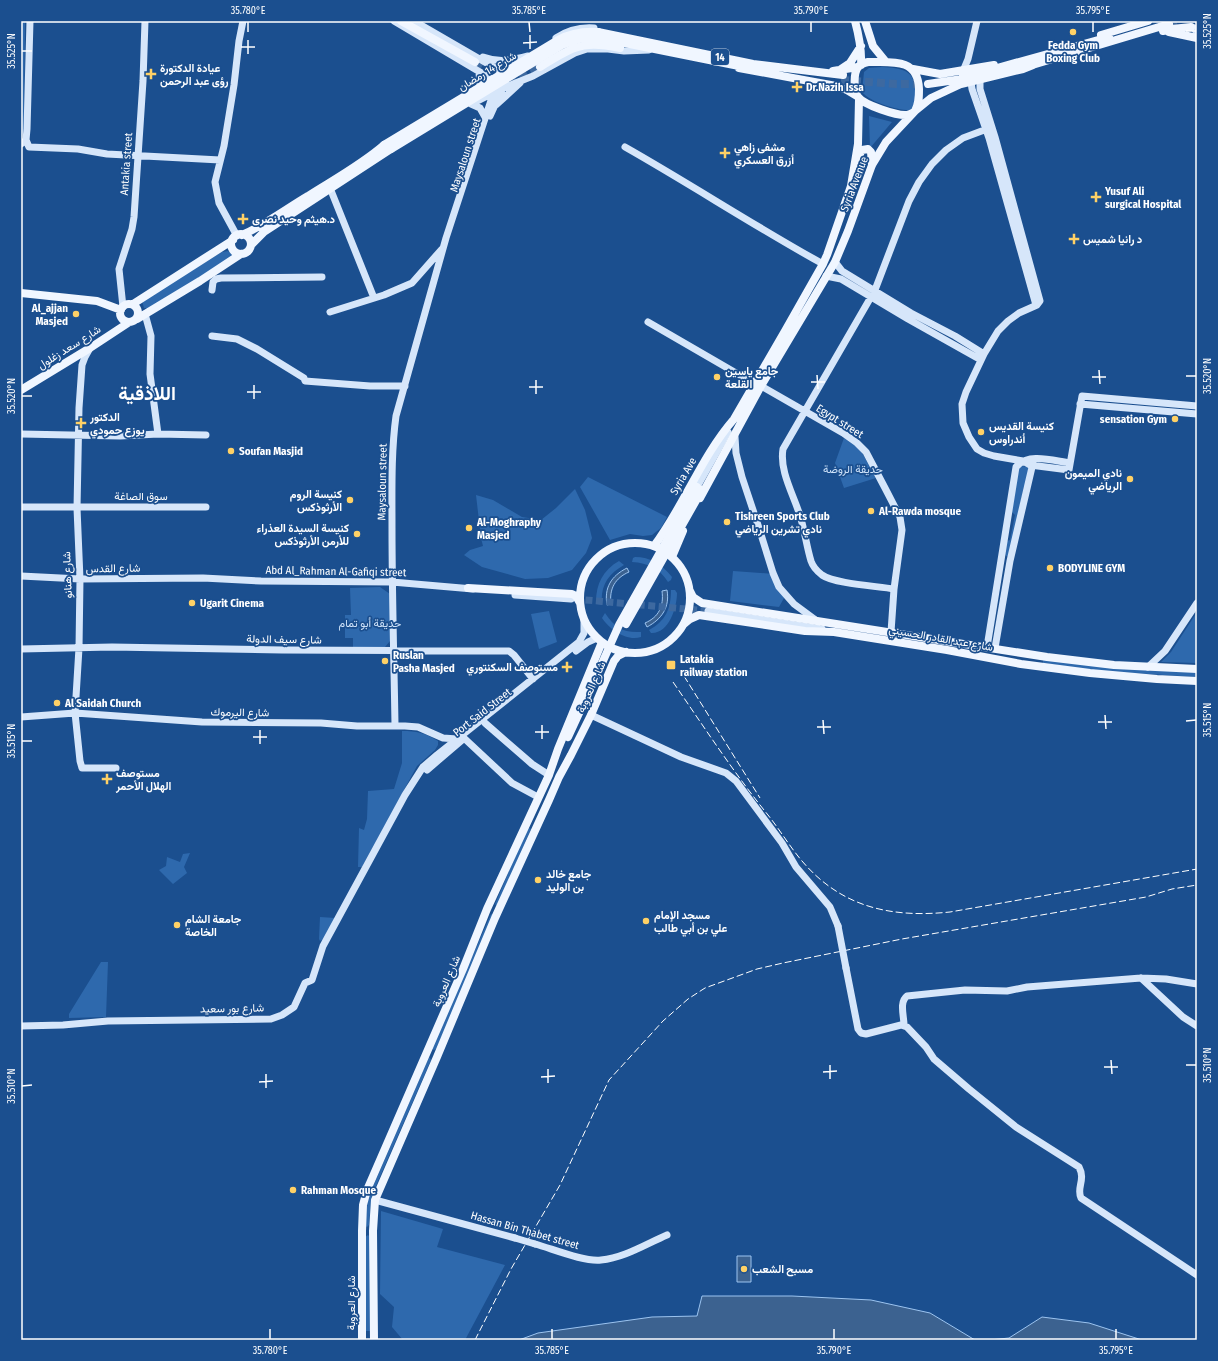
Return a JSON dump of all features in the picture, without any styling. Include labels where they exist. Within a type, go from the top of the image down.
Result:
[{"type":"main road","points":[[401,21],[475,62]]},
{"type":"main road","points":[[855,21],[862,54],[856,74],[855,86],[858,97]]},
{"type":"main road","points":[[865,21],[874,46],[886,62]]},
{"type":"main road","points":[[1075,46],[1087,40],[1148,21]]},
{"type":"main road","points":[[1185,21],[1195,29]]},
{"type":"main road","points":[[1195,29],[1169,25],[1075,46],[973,74],[927,82],[955,80],[1033,65],[1169,25],[1197,38]]},
{"type":"main road","name":"شارع 14 رمضان","points":[[251,245],[264,232],[388,147],[568,35],[587,31],[640,44],[734,63]]},
{"type":"main road","points":[[540,67],[580,46],[601,45],[628,49],[640,44]]},
{"type":"main road","name":"شارع 14 رمضان","points":[[640,44],[653,49],[734,63],[841,75],[859,66]]},
{"type":"main road","points":[[841,75],[861,46]]},
{"type":"main road","points":[[859,66],[864,63],[886,62],[940,74],[963,71],[982,66],[1021,62]]},
{"type":"main road","points":[[734,63],[741,69],[844,89],[867,104],[892,113],[908,114],[915,111],[919,101],[917,75],[913,69]]},
{"type":"main road","name":"Syria Avenue","points":[[758,385],[835,262],[872,165],[886,142],[915,111],[938,94],[953,87],[1023,69],[1033,65]]},
{"type":"main road","points":[[844,89],[853,100],[859,116]]},
{"type":"main road","name":"Syria Avenue","points":[[758,385],[823,264],[851,186],[856,160],[859,116],[858,97]]},
{"type":"main road","points":[[856,160],[862,150],[868,149],[871,152],[872,165]]},
{"type":"main road","name":"شارع 14 رمضان","points":[[237,237],[260,226],[377,155]]},
{"type":"main road","points":[[237,237],[232,246],[233,249],[241,254]]},
{"type":"main road","points":[[237,237],[249,239],[251,245],[248,250],[133,322],[128,323],[120,316],[122,308],[126,304],[133,304],[237,237]]},
{"type":"main road","points":[[21,293],[97,301],[122,308]]},
{"type":"main road","points":[[133,304],[138,309],[139,316],[137,319]]},
{"type":"main road","name":"شارع سعد زغلول","points":[[21,390],[128,323]]},
{"type":"main road","points":[[672,557],[678,540],[688,520],[735,437],[758,385]]},
{"type":"main road","name":"Syria Ave","points":[[654,546],[672,519],[718,438],[734,419],[758,385]]},
{"type":"main road","points":[[549,775],[623,628],[700,489]]},
{"type":"main road","points":[[639,543],[654,546],[664,550],[672,557],[684,572],[693,597],[702,603],[695,607],[694,611],[699,616],[690,618],[675,636],[663,646],[649,651],[634,653],[614,649],[592,633],[584,620],[580,603],[583,580],[589,567],[599,556],[611,548],[625,544],[639,543]]},
{"type":"main road","points":[[468,588],[572,594],[576,596],[580,603]]},
{"type":"main road","points":[[684,624],[690,608],[690,591]]},
{"type":"main road","name":"شارع عبد القادر الحسيني","points":[[702,603],[1022,653],[1114,665],[1197,669]]},
{"type":"main road","name":"شارع عبد القادر الحسيني","points":[[699,616],[805,631],[834,632],[1035,666],[1124,677],[1197,681]]},
{"type":"main road","name":"شارع العروبة","points":[[362,1337],[362,1231],[363,1205],[367,1190],[488,909],[549,775],[600,640]]},
{"type":"main road","name":"شارع العروبة","points":[[374,1337],[373,1231],[375,1200],[438,1057],[498,912],[558,777],[571,756],[614,661],[618,656],[626,652]]},
{"type":"main road","points":[[1021,664],[1024,659],[1022,653]]},
{"type":"main road","points":[[1035,666],[1034,659],[1038,655]]},
{"type":"main road","points":[[558,777],[602,671]]},
{"type":"main road","points":[[488,909],[498,912]]},
{"type":"main road","points":[[426,1054],[438,1057]]},
{"type":"main road","points":[[362,1231],[373,1231]]},
{"type":"main road","points":[[362,1337],[374,1337]]},
{"type":"street","points":[[30,21],[28,122],[23,144],[32,147],[78,149],[107,154],[220,160]]},
{"type":"street","name":"Antakia street","points":[[122,308],[119,269],[132,229],[138,155],[145,21]]},
{"type":"street","points":[[237,237],[219,203],[215,182],[234,85],[238,47],[243,21]]},
{"type":"street","points":[[394,21],[490,78],[494,85],[493,93]]},
{"type":"street","points":[[414,21],[502,72],[506,78],[503,88]]},
{"type":"street","points":[[572,30],[580,21]]},
{"type":"street","points":[[963,71],[968,59],[977,21]]},
{"type":"street","points":[[377,155],[385,141],[480,86],[490,78],[564,33],[582,28],[602,30],[628,35],[640,44]]},
{"type":"street","points":[[377,155],[393,152],[471,104],[503,88],[533,76],[575,53],[587,49],[624,51],[653,49]]},
{"type":"street","points":[[465,50],[498,61],[514,60],[528,56]]},
{"type":"street","points":[[528,56],[525,60],[524,68],[526,72],[533,76]]},
{"type":"street","points":[[479,72],[480,86]]},
{"type":"street","points":[[980,80],[980,89],[1040,298],[1039,304],[1019,313],[998,331],[982,357],[962,404],[963,423],[969,437],[977,449],[994,456],[1070,467],[1082,396],[1197,406]]},
{"type":"street","points":[[494,106],[512,92],[522,81]]},
{"type":"street","points":[[972,82],[972,89],[987,129],[1036,305]]},
{"type":"street","name":"Maysaloun street","points":[[444,247],[452,234],[494,106],[503,88]]},
{"type":"street","name":"Maysaloun street","points":[[395,725],[392,508],[394,429],[397,409],[405,386],[444,247],[493,93]]},
{"type":"street","points":[[471,104],[480,108],[484,112],[485,116]]},
{"type":"street","points":[[894,589],[834,581],[822,575],[816,569],[812,562],[801,518],[787,478],[782,456],[784,446],[873,293],[912,194],[923,175],[946,150],[963,138],[987,129]]},
{"type":"street","points":[[625,147],[679,177],[793,248],[823,264]]},
{"type":"street","points":[[330,188],[374,298]]},
{"type":"street","points":[[330,312],[374,298],[412,283],[444,247]]},
{"type":"street","points":[[835,262],[842,271],[873,293]]},
{"type":"street","points":[[826,276],[841,279],[873,293],[955,336],[982,357]]},
{"type":"street","points":[[212,290],[213,282],[216,279],[221,278],[322,277]]},
{"type":"street","points":[[145,314],[151,336],[150,374],[158,434]]},
{"type":"street","name":"Egypt street","points":[[648,322],[843,433],[864,449],[900,517],[902,527],[890,632]]},
{"type":"street","points":[[212,336],[237,338],[258,349],[304,378],[305,381],[370,386],[405,386]]},
{"type":"street","name":"شارع هنانو","points":[[90,348],[85,357],[81,377],[78,435],[76,508],[80,579],[79,648],[75,713],[82,768],[116,768]]},
{"type":"street","points":[[1170,403],[1171,413]]},
{"type":"street","points":[[1080,404],[1171,413],[1197,414]]},
{"type":"street","points":[[700,489],[734,419]]},
{"type":"street","points":[[700,489],[743,420]]},
{"type":"street","points":[[21,434],[120,436],[158,434],[206,435]]},
{"type":"street","points":[[735,437],[736,453],[742,477],[773,573],[779,587],[794,604],[817,621]]},
{"type":"street","points":[[991,648],[1014,472],[1016,467],[1023,461]]},
{"type":"street","points":[[991,648],[1010,560],[1034,462]]},
{"type":"street","name":"سوق الصاغة","points":[[21,507],[206,508]]},
{"type":"street","name":"شارع القدس","points":[[22,576],[80,579],[203,578]]},
{"type":"street","name":"Abd Al_Rahman Al-Gafiqi street","points":[[203,578],[261,581],[392,582],[468,588],[493,593],[571,599]]},
{"type":"street","points":[[1148,667],[1165,651],[1197,603]]},
{"type":"street","points":[[708,611],[807,626],[834,632]]},
{"type":"street","points":[[404,795],[423,767],[579,642],[584,633],[584,620]]},
{"type":"street","name":"Port Said Street","points":[[404,795],[419,780],[428,768],[580,647],[600,640]]},
{"type":"street","name":"شارع سيف الدولة","points":[[21,649],[112,646],[282,650],[509,651],[533,679]]},
{"type":"street","name":"شارع اليرموك","points":[[21,716],[75,713],[202,722],[321,723],[357,726],[395,725],[418,727],[444,738],[457,739]]},
{"type":"street","points":[[591,714],[681,756],[726,773],[736,781],[782,843],[796,867],[830,907],[835,916],[858,1029],[860,1032],[866,1034],[904,1025]]},
{"type":"street","points":[[485,723],[532,764],[549,775]]},
{"type":"street","points":[[465,738],[512,783],[538,797]]},
{"type":"street","name":"شارع بور سعيد","points":[[21,1026],[63,1025],[108,1021],[271,1019],[288,1011],[294,1007],[305,983],[312,980],[323,946],[404,795]]},
{"type":"street","points":[[1141,978],[1183,1017],[1197,1026]]},
{"type":"street","points":[[1197,984],[1166,979],[1141,978],[1027,987],[1007,991],[965,990],[907,996],[902,1002],[904,1025],[926,1047],[934,1060],[1016,1127],[1079,1167],[1083,1178],[1079,1193],[1081,1198],[1197,1275]]},
{"type":"street","name":"Hassan Bin Thabet street","points":[[375,1200],[583,1258],[600,1260],[618,1256],[667,1235]]},
{"type":"green space","points":[[21,21],[25,21],[24,130],[21,137]]},
{"type":"green space","points":[[869,68],[896,68],[911,75],[914,80],[915,99],[911,110],[899,109],[885,105],[871,99],[862,92],[864,72]]},
{"type":"green space","points":[[869,116],[892,122],[870,148]]},
{"type":"green space","points":[[228,251],[232,254],[231,261],[150,309],[144,308],[142,301],[222,252]]},
{"type":"green space","name":"حديقة الروضة","points":[[844,438],[860,449],[876,478],[844,488],[835,463]]},
{"type":"green space","points":[[1021,466],[1029,467],[1027,485],[1024,486],[1009,557],[1005,554],[1007,541],[1010,540],[1015,515],[1012,512],[1018,469]]},
{"type":"green space","points":[[588,477],[667,517],[661,528],[652,535],[643,536],[630,534],[610,540],[580,487]]},
{"type":"green space","points":[[575,489],[585,510],[592,538],[586,553],[572,570],[548,578],[525,579],[482,567],[464,555],[470,550],[483,546],[476,495],[493,500],[522,517],[541,520],[556,508]]},
{"type":"green space","points":[[633,558],[646,558],[660,565],[672,577],[671,580],[668,582],[657,570],[648,565],[632,562]]},
{"type":"green space","points":[[619,561],[624,565],[614,572],[606,581],[602,592],[602,605],[597,604],[596,595],[599,583],[605,573]]},
{"type":"green space","points":[[733,571],[774,574],[784,598],[779,607],[730,601]]},
{"type":"green space","name":"حديقة أبو تمام","points":[[380,587],[390,594],[390,641],[385,647],[353,647],[353,638],[345,638],[345,615],[351,615],[350,588]]},
{"type":"green space","points":[[671,590],[675,590],[677,593],[677,599],[671,619],[663,629],[651,633],[649,630],[660,622],[669,608]]},
{"type":"green space","points":[[549,611],[557,642],[539,649],[531,614]]},
{"type":"green space","points":[[1197,612],[1197,663],[1161,662],[1171,652]]},
{"type":"green space","points":[[605,613],[616,626],[629,632],[641,632],[641,637],[630,638],[619,634],[602,618]]},
{"type":"green space","points":[[1043,660],[1197,672],[1197,677],[1099,671],[1043,663]]},
{"type":"green space","points":[[402,731],[425,734],[438,741],[438,745],[435,750],[417,766],[362,867],[358,867],[359,828],[364,830],[367,819],[368,791],[394,789],[402,763]]},
{"type":"green space","points":[[527,829],[531,829],[497,906],[495,904]]},
{"type":"green space","points":[[190,853],[184,867],[187,873],[173,884],[159,870],[166,866],[167,857],[180,862],[183,854]]},
{"type":"green space","points":[[491,914],[495,916],[436,1049],[434,1050],[432,1047]]},
{"type":"green space","points":[[320,917],[335,918],[324,939],[320,941],[319,939]]},
{"type":"green space","points":[[101,962],[108,962],[106,1017],[69,1018],[69,1014]]},
{"type":"green space","points":[[429,1057],[431,1060],[372,1195],[369,1225],[367,1227],[365,1226],[368,1198]]},
{"type":"green space","points":[[381,1211],[443,1229],[437,1247],[505,1265],[465,1340],[403,1340],[392,1327],[394,1307],[380,1294]]},
{"type":"green space","points":[[368,1235],[370,1331],[366,1331],[365,1237]]},
{"type":"shaded area","points":[[627,568],[629,572],[620,577],[614,585],[611,594],[611,604],[607,605],[606,599],[610,583],[621,571]]},
{"type":"shaded area","points":[[667,590],[668,596],[664,612],[657,620],[647,627],[645,623],[654,618],[660,610],[662,591]]},
{"type":"shaded area","name":"مسبح الشعب","points":[[737,1256],[751,1256],[751,1282],[737,1282]]},
{"type":"shaded area","points":[[702,1296],[792,1296],[871,1300],[930,1313],[975,1340],[519,1340],[538,1333],[652,1317],[697,1316]]},
{"type":"shaded area","points":[[1042,1317],[1089,1323],[1142,1340],[990,1340],[1009,1338]]},
{"type":"tunnel","points":[[1169,24],[1180,21]]},
{"type":"tunnel","points":[[475,62],[506,77],[520,75],[540,67]]},
{"type":"tunnel","points":[[841,80],[896,84],[928,84]]},
{"type":"tunnel","points":[[575,599],[708,611]]},
{"type":"railway","points":[[684,676],[760,798]]},
{"type":"railway","points":[[673,682],[731,766],[802,861],[817,877],[834,890],[869,906],[888,911],[908,913],[950,912],[1197,869]]},
{"type":"railway","points":[[475,1340],[511,1269],[560,1185],[609,1080],[663,1021],[688,999],[705,988],[757,969],[783,963],[902,939],[1146,897],[1172,889],[1197,885]]},
{"type":"place","name":"Fedda Gym Boxing Club","points":[[1073,32]]},
{"type":"place","name":"عيادة الدكتورة رؤى عبد الرحمن","points":[[151,74]]},
{"type":"place","name":"Dr.Nazih Issa","points":[[797,87]]},
{"type":"place","name":"مشفى زاهي أزرق العسكري","points":[[725,153]]},
{"type":"place","name":"Yusuf Ali surgical Hospital","points":[[1096,197]]},
{"type":"place","name":"د.هيثم وحيد نصرى","points":[[243,219]]},
{"type":"place","name":"د رانيا شميس","points":[[1074,239]]},
{"type":"place","name":"Al_ajjan Masjed","points":[[76,314]]},
{"type":"place","name":"جامع ياسين القلعة","points":[[717,377]]},
{"type":"place","name":"sensation Gym","points":[[1175,419]]},
{"type":"place","name":"الدكتور يوزع حمودي","points":[[81,423]]},
{"type":"place","name":"كنيسة القديس أندراوس","points":[[981,432]]},
{"type":"place","name":"Soufan Masjid","points":[[231,451]]},
{"type":"place","name":"نادي الميمون الرياضي","points":[[1130,479]]},
{"type":"place","name":"كنيسة الروم الأرثوذكس","points":[[350,500]]},
{"type":"place","name":"Al-Rawda mosque","points":[[871,511]]},
{"type":"place","name":"Tishreen Sports Club نادي تشرين الرياضي","points":[[727,522]]},
{"type":"place","name":"Al-Moghraphy Masjed","points":[[469,528]]},
{"type":"place","name":"كنيسة السيدة العذراء للأرمن الأرثوذكس","points":[[357,534]]},
{"type":"place","name":"BODYLINE GYM","points":[[1050,568]]},
{"type":"place","name":"Ugarit Cinema","points":[[192,603]]},
{"type":"place","name":"Ruslan Pasha Masjed","points":[[385,661]]},
{"type":"place","name":"Latakia railway station","points":[[671,665]]},
{"type":"place","name":"مستوصف السكنتوري","points":[[567,667]]},
{"type":"place","name":"Al Saidah Church","points":[[57,703]]},
{"type":"place","name":"مستوصف الهلال الأحمر","points":[[107,779]]},
{"type":"place","name":"جامع خالد بن الوليد","points":[[538,880]]},
{"type":"place","name":"مسجد الإمام علي بن أبي طالب","points":[[646,921]]},
{"type":"place","name":"جامعة الشام الخاصة","points":[[177,925]]},
{"type":"place","name":"Rahman Mosque","points":[[293,1190]]},
{"type":"place","name":"مسبح الشعب","points":[[744,1269]]},
{"type":"district","name":"اللاذقية","points":[[147,393]]}]
